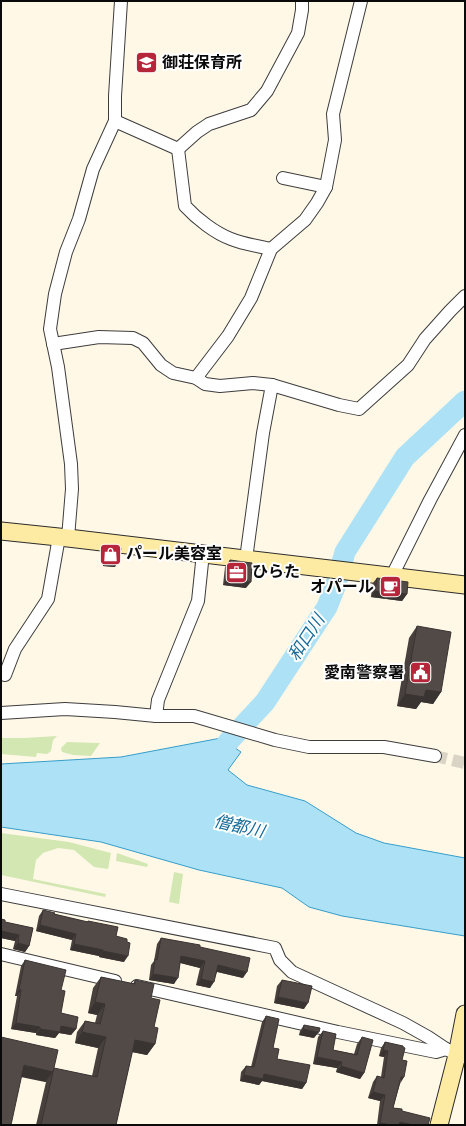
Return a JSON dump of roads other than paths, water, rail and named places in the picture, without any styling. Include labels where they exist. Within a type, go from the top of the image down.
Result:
[{"type":"street","points":[[1,674],[5,675],[15,649],[48,600],[64,538],[72,489],[71,464],[50,329],[55,294],[66,252],[78,219],[93,169],[115,121],[115,96],[121,1]]},
{"type":"street","points":[[178,149],[197,132],[209,124],[251,110],[268,91],[298,33],[302,1]]},
{"type":"street","points":[[196,378],[228,336],[251,298],[271,249],[304,220],[317,203],[326,187],[335,140],[333,114],[360,1]]},
{"type":"street","points":[[115,121],[178,149]]},
{"type":"street","points":[[178,149],[185,206],[192,214],[217,232],[231,239],[271,249]]},
{"type":"street","points":[[282,178],[326,187]]},
{"type":"street","points":[[53,344],[98,337],[133,338],[143,343],[161,365],[173,374],[196,378],[205,384],[220,386],[253,382],[272,385],[339,405],[359,409],[408,365],[425,339],[465,296]]},
{"type":"street","points":[[246,559],[263,433],[272,385]]},
{"type":"street","points":[[392,576],[465,435]]},
{"type":"street","points":[[1,532],[203,553],[465,585]]},
{"type":"street","points":[[156,716],[158,700],[198,601],[203,553]]},
{"type":"street","points":[[1,713],[65,709],[156,716],[194,716],[275,740],[309,747],[384,747],[435,756]]},
{"type":"street","points":[[1,894],[275,948],[280,960],[292,972],[403,1023],[456,1054]]},
{"type":"street","points":[[1,954],[345,1033],[436,1052],[456,1054]]},
{"type":"street","points":[[439,1125],[465,1014]]},
{"type":"water","name":"僧都川","points":[[221,738],[241,752],[228,770],[247,785],[305,801],[356,833],[384,843],[465,858],[465,936],[342,916],[309,907],[282,888],[199,870],[101,842],[1,827],[1,764],[121,757]]},
{"type":"waterway","name":"和口川","points":[[211,766],[228,742],[265,702],[327,607],[335,587],[345,552],[405,457],[465,401]]},
{"type":"tunnel","points":[[435,756],[465,763]]},
{"type":"place","name":"御荘保育所","points":[[146,63]]},
{"type":"place","name":"パール美容室","points":[[110,554]]},
{"type":"place","name":"ひらた","points":[[236,572]]},
{"type":"place","name":"オパール","points":[[390,587]]},
{"type":"place","name":"愛南警察署","points":[[420,673]]}]
